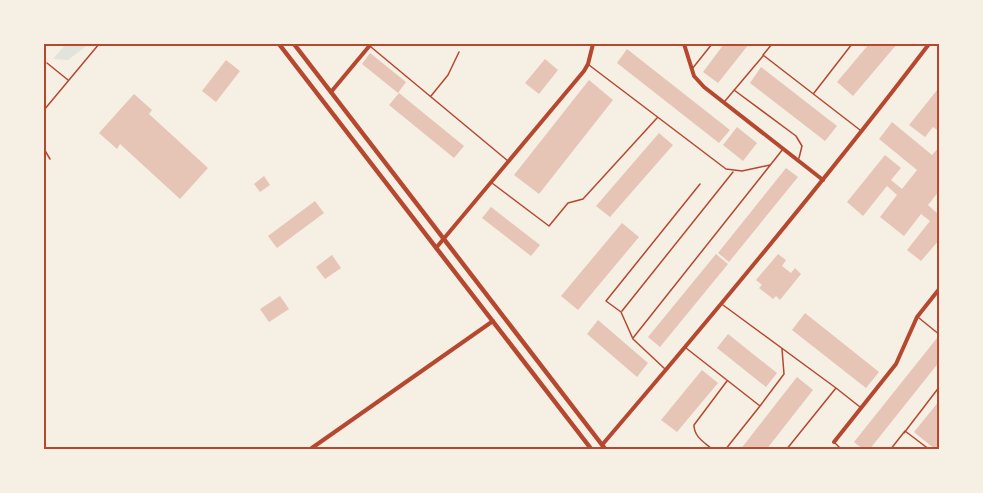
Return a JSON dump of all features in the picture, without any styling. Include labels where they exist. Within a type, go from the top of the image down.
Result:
[{"type":"main road","points":[[279,44],[592,450]]},
{"type":"main road","points":[[294,44],[604,447],[597,450]]},
{"type":"street","points":[[332,92],[371,44]]},
{"type":"street","points":[[436,248],[446,239],[588,64],[593,44]]},
{"type":"street","points":[[684,44],[692,69],[704,87],[823,180]]},
{"type":"street","points":[[604,447],[862,132],[929,44]]},
{"type":"street","points":[[834,442],[896,364],[917,317],[939,288]]},
{"type":"street","points":[[309,450],[494,320]]},
{"type":"lane","points":[[44,110],[99,44]]},
{"type":"lane","points":[[371,44],[509,161]]},
{"type":"lane","points":[[692,69],[712,44]]},
{"type":"lane","points":[[724,102],[772,44]]},
{"type":"lane","points":[[813,94],[852,44]]},
{"type":"lane","points":[[431,96],[448,75],[459,52]]},
{"type":"lane","points":[[763,55],[862,132]]},
{"type":"lane","points":[[47,63],[68,81]]},
{"type":"lane","points":[[588,64],[657,118],[733,171],[756,170],[771,164]]},
{"type":"lane","points":[[734,90],[796,135],[802,146],[798,161]]},
{"type":"lane","points":[[492,182],[549,226],[568,202],[583,199],[657,118]]},
{"type":"lane","points":[[44,149],[50,159]]},
{"type":"lane","points":[[633,339],[783,149]]},
{"type":"lane","points":[[621,312],[733,171]]},
{"type":"lane","points":[[666,370],[633,339],[621,312],[606,301],[700,184]]},
{"type":"lane","points":[[722,304],[861,408]]},
{"type":"lane","points":[[917,317],[939,335]]},
{"type":"lane","points":[[686,347],[760,406]]},
{"type":"lane","points":[[725,450],[784,374],[782,348]]},
{"type":"lane","points":[[713,450],[698,438],[694,432],[694,425],[728,381]]},
{"type":"lane","points":[[890,450],[939,386]]},
{"type":"lane","points":[[786,450],[837,388]]},
{"type":"lane","points":[[904,433],[905,430],[930,450]]},
{"type":"lane","points":[[834,442],[842,450]]},
{"type":"shaded area","points":[[66,44],[89,44],[68,60],[53,59]]},
{"type":"building","points":[[724,44],[749,44],[718,83],[703,72]]},
{"type":"building","points":[[869,44],[897,44],[853,96],[837,82]]},
{"type":"building","points":[[627,49],[730,130],[719,143],[617,63]]},
{"type":"building","points":[[370,53],[406,82],[398,93],[362,64]]},
{"type":"building","points":[[545,59],[558,70],[539,94],[525,83]]},
{"type":"building","points":[[226,60],[240,71],[216,102],[202,91]]},
{"type":"building","points":[[761,67],[837,126],[825,141],[750,83]]},
{"type":"building","points":[[589,80],[613,100],[539,194],[514,175]]},
{"type":"building","points":[[938,89],[940,132],[933,127],[925,137],[909,125]]},
{"type":"building","points":[[399,93],[464,146],[454,158],[389,105]]},
{"type":"building","points":[[134,94],[152,110],[149,114],[208,168],[180,199],[120,144],[117,149],[99,133]]},
{"type":"building","points":[[892,122],[932,155],[940,146],[940,190],[928,205],[937,213],[940,210],[940,239],[921,261],[907,250],[930,221],[921,214],[904,236],[880,217],[897,195],[887,186],[863,216],[847,202],[885,155],[901,168],[891,180],[902,189],[917,170],[879,139]]},
{"type":"building","points":[[737,127],[757,143],[743,161],[723,145]]},
{"type":"building","points":[[659,133],[673,145],[610,217],[596,206]]},
{"type":"building","points":[[786,168],[798,177],[729,262],[718,253]]},
{"type":"building","points":[[264,176],[270,185],[260,192],[254,184]]},
{"type":"building","points":[[315,201],[324,213],[277,248],[268,236]]},
{"type":"building","points":[[491,207],[540,245],[531,256],[482,218]]},
{"type":"building","points":[[622,223],[639,237],[578,310],[561,296]]},
{"type":"building","points":[[716,254],[728,264],[660,347],[648,337]]},
{"type":"building","points":[[778,254],[786,260],[782,266],[791,273],[795,268],[801,274],[780,300],[776,296],[773,299],[759,288],[762,285],[756,280]]},
{"type":"building","points":[[332,255],[341,268],[325,279],[316,267]]},
{"type":"building","points":[[280,296],[289,309],[269,322],[260,309]]},
{"type":"building","points":[[805,313],[879,372],[866,388],[792,330]]},
{"type":"building","points":[[598,320],[648,363],[637,377],[587,334]]},
{"type":"building","points":[[728,334],[777,373],[766,387],[717,348]]},
{"type":"building","points":[[937,338],[940,361],[869,450],[864,450],[854,442]]},
{"type":"building","points":[[702,370],[718,383],[677,432],[661,420]]},
{"type":"building","points":[[797,377],[813,390],[766,450],[740,450]]},
{"type":"building","points":[[940,400],[940,450],[936,450],[914,432]]}]
